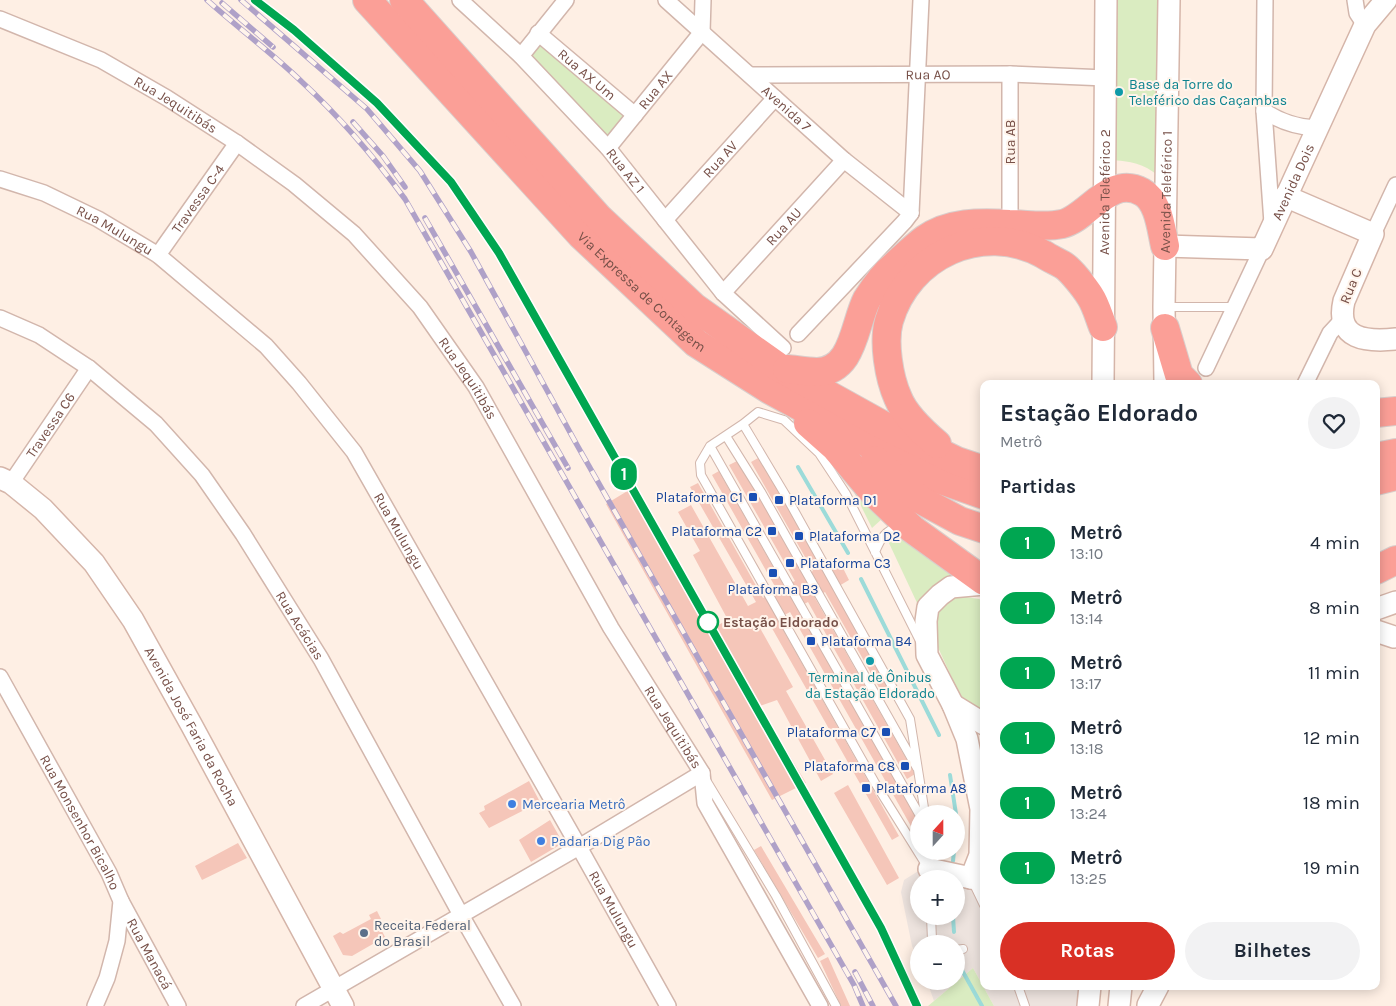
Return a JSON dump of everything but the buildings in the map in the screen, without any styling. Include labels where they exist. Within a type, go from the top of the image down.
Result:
[{"type":"highway","name":"Via Expressa de Contagem","points":[[367,0],[581,235],[696,343],[778,368],[835,425],[924,474],[980,493]]},
{"type":"highway","name":"Via Expressa de Contagem","points":[[404,0],[599,218],[694,307],[778,368],[881,424],[957,461],[980,469]]},
{"type":"highway","points":[[778,368],[819,372],[832,368],[842,362],[868,298],[887,272],[926,239],[949,228],[971,223],[1042,226],[1063,224],[1076,218],[1104,195],[1131,188],[1142,192],[1151,200],[1155,207],[1165,246]]},
{"type":"highway","points":[[957,461],[919,429],[898,400],[890,373],[887,346],[888,322],[898,296],[920,270],[944,253],[972,242],[1007,241],[1032,248],[1064,266],[1091,296],[1103,327]]},
{"type":"highway","points":[[1164,318],[1179,374],[1197,376]]},
{"type":"highway","points":[[778,368],[835,447],[873,492],[909,526],[980,579]]},
{"type":"highway","points":[[1380,413],[1396,411]]},
{"type":"highway","points":[[835,425],[921,500],[960,521],[980,528]]},
{"type":"highway","points":[[1380,456],[1396,452]]},
{"type":"highway","points":[[1380,479],[1396,476]]},
{"type":"highway","points":[[1380,488],[1396,488]]},
{"type":"highway","points":[[1380,568],[1396,560]]},
{"type":"main road","points":[[415,0],[448,47]]},
{"type":"main road","name":"Avenida Teleférico 2","points":[[1103,380],[1106,0]]},
{"type":"main road","name":"Avenida Teleférico 1","points":[[1165,380],[1164,318],[1169,0]]},
{"type":"main road","name":"Avenida Dois","points":[[1262,249],[1365,25],[1386,0]]},
{"type":"main road","points":[[1285,196],[1373,234]]},
{"type":"main road","name":"Rua C","points":[[1343,320],[1342,310],[1344,301],[1373,234]]},
{"type":"main road","points":[[1165,246],[1262,249]]},
{"type":"main road","points":[[1343,320],[1348,329],[1358,338],[1369,341],[1396,339]]},
{"type":"main road","name":"Avenida José Faria da Rocha","points":[[6,480],[43,509],[94,563],[133,620],[338,997]]},
{"type":"main road","points":[[980,583],[951,587],[928,607],[926,621],[927,656],[953,705],[967,739],[980,798]]},
{"type":"main road","points":[[1380,608],[1396,602]]},
{"type":"main road","points":[[953,705],[980,722]]},
{"type":"main road","points":[[929,866],[978,878],[980,855]]},
{"type":"main road","points":[[1085,990],[1086,1006]]},
{"type":"main road","points":[[1086,1006],[1089,990]]},
{"type":"main road","points":[[1119,1006],[1121,990]]},
{"type":"street","name":"Rua AZ 1","points":[[460,0],[521,56],[608,148],[723,293],[778,368]]},
{"type":"street","points":[[521,56],[566,0]]},
{"type":"street","name":"Avenida 7","points":[[666,0],[844,160],[911,213]]},
{"type":"street","points":[[702,32],[703,0]]},
{"type":"street","points":[[798,334],[911,213],[921,0]]},
{"type":"street","points":[[1264,0],[1264,111],[1272,224]]},
{"type":"street","points":[[1354,0],[1356,13],[1365,25]]},
{"type":"street","name":"Rua Jequitibás","points":[[0,19],[101,60],[167,98],[237,143],[294,184],[354,234],[420,307],[476,387],[612,628],[702,773],[705,803],[820,1006]]},
{"type":"street","name":"Rua Jequitibás","points":[[0,30],[98,68],[128,77]]},
{"type":"street","name":"Rua AX","points":[[608,148],[702,32]]},
{"type":"street","name":"Rua AX Um","points":[[538,33],[635,115]]},
{"type":"street","name":"Rua AO","points":[[750,75],[1010,74],[1106,78]]},
{"type":"street","name":"Rua AB","points":[[1010,74],[1010,210]]},
{"type":"street","name":"Rua AV","points":[[665,220],[776,98]]},
{"type":"street","points":[[1264,111],[1289,125],[1316,128]]},
{"type":"street","name":"Travessa C-4","points":[[158,255],[237,143]]},
{"type":"street","name":"Rua AU","points":[[723,293],[844,160]]},
{"type":"street","name":"Rua Mulungu","points":[[0,179],[44,193],[98,219],[158,255],[266,346],[311,398],[354,452],[580,847],[668,1006]]},
{"type":"street","name":"Rua C","points":[[1373,234],[1396,185]]},
{"type":"street","name":"Avenida Dois","points":[[1197,376],[1262,249]]},
{"type":"street","name":"Rua Acácias","points":[[0,318],[39,335],[89,368],[156,424],[202,475],[243,534],[321,658],[461,915],[513,1006]]},
{"type":"street","name":"Rua C","points":[[1307,380],[1330,333],[1343,320]]},
{"type":"street","name":"Travessa C6","points":[[6,480],[89,368]]},
{"type":"street","name":"Rua Monsenhor Bicalho","points":[[0,677],[105,865],[121,901],[108,978],[95,1006]]},
{"type":"street","points":[[304,1006],[338,997],[461,915],[580,847],[702,773]]},
{"type":"street","name":"Rua Manacá","points":[[121,901],[178,1006]]},
{"type":"lane","points":[[1164,318],[1234,307]]},
{"type":"lane","points":[[927,656],[846,494],[819,454],[784,420],[758,412],[710,446],[700,463],[701,475],[875,783],[929,866]]},
{"type":"lane","points":[[743,424],[910,719],[921,776],[924,805]]},
{"type":"lane","points":[[726,436],[761,492],[921,776]]},
{"type":"lane","points":[[710,446],[914,805]]},
{"type":"lane","points":[[875,552],[880,540],[887,531],[909,526]]},
{"type":"lane","name":"Rua Jequitibás","points":[[702,773],[776,896],[836,1006]]},
{"type":"lane","points":[[1019,990],[1025,1006]]},
{"type":"shaded area","points":[[910,876],[910,925],[965,925],[965,881],[980,883],[980,981],[973,968],[965,975],[965,935],[910,936],[901,892],[904,880]]},
{"type":"shaded area","points":[[930,990],[947,990],[934,1001]]},
{"type":"shaded area","points":[[985,990],[1079,990],[1077,1006],[994,1006]]},
{"type":"green space","points":[[1113,0],[1163,0],[1162,179],[1139,165],[1113,160]]},
{"type":"green space","points":[[538,34],[633,116],[608,147],[523,53]]},
{"type":"green space","points":[[853,490],[883,518],[872,528]]},
{"type":"green space","points":[[902,533],[967,576],[919,607],[888,541],[893,535]]},
{"type":"green space","points":[[959,596],[980,599],[980,713],[962,700],[936,643],[933,612],[941,601]]},
{"type":"green space","points":[[973,968],[980,981],[980,990],[985,990],[994,1006],[928,1006],[947,990],[965,990],[965,975]]},
{"type":"waterway","points":[[798,467],[848,553]]},
{"type":"waterway","points":[[861,579],[939,735]]},
{"type":"waterway","points":[[950,775],[955,805]]},
{"type":"waterway","points":[[954,925],[954,932]]},
{"type":"waterway","points":[[965,976],[982,1006]]},
{"type":"railway","points":[[207,0],[279,61],[330,110],[356,138],[405,199],[854,985],[863,1006]]},
{"type":"railway","points":[[241,0],[367,109],[420,171],[471,252],[577,445],[896,1006]]},
{"type":"railway","points":[[255,0],[307,42],[381,108],[428,156],[469,207],[499,253],[881,928],[917,1006]]},
{"type":"railway","points":[[222,3],[273,47]]},
{"type":"railway","points":[[353,122],[383,156],[405,187]]},
{"type":"railway","points":[[425,218],[568,468]]},
{"type":"railway","points":[[855,972],[873,1006]]},
{"type":"metro line","name":"1","points":[[255,0],[294,30],[377,103],[451,182],[499,253],[881,928],[917,1006]]},
{"type":"place","name":"Base da Torre do Teleférico das Caçambas","points":[[1119,92]]},
{"type":"place","name":"Plataforma C1","points":[[753,497]]},
{"type":"place","name":"Plataforma D1","points":[[779,500]]},
{"type":"place","name":"Plataforma C2","points":[[772,531]]},
{"type":"place","name":"Plataforma D2","points":[[799,536]]},
{"type":"place","name":"Plataforma C3","points":[[790,563]]},
{"type":"place","name":"Plataforma B3","points":[[773,573]]},
{"type":"place","name":"Estação Eldorado","points":[[708,622]]},
{"type":"place","name":"Plataforma B4","points":[[811,641]]},
{"type":"place","name":"Terminal de Ônibus da Estação Eldorado","points":[[870,661]]},
{"type":"place","name":"Plataforma C7","points":[[886,732]]},
{"type":"place","name":"Plataforma C8","points":[[905,766]]},
{"type":"place","name":"Plataforma A8","points":[[866,788]]},
{"type":"place","name":"Mercearia Metrô","points":[[512,804]]},
{"type":"place","name":"Padaria Dig Pão","points":[[541,841]]},
{"type":"place","name":"Receita Federal do Brasil","points":[[364,933]]}]
